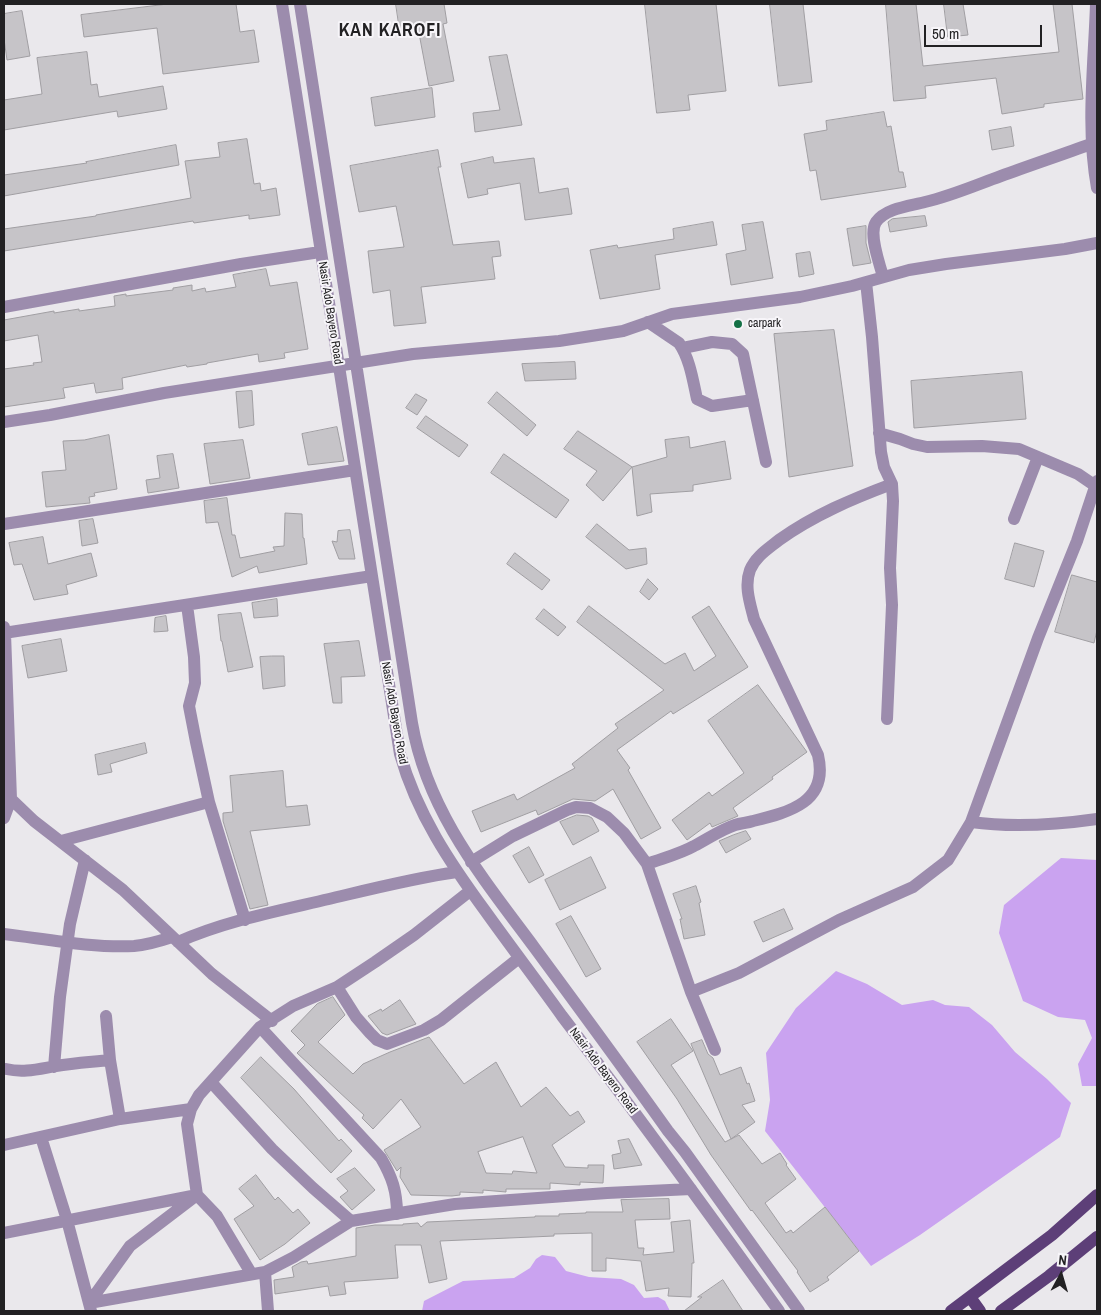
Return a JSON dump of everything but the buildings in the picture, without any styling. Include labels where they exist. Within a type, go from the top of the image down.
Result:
[{"type":"main road","points":[[951,1311],[1052,1234],[1097,1195]]},
{"type":"main road","points":[[1001,1311],[1049,1276],[1097,1237]]},
{"type":"main road","points":[[970,1297],[980,1311]]},
{"type":"street","name":"Nasir Ado Bayero Road","points":[[282,4],[338,366],[400,754],[404,769],[438,843],[470,891],[779,1311]]},
{"type":"street","points":[[300,4],[418,754],[440,809],[471,862],[800,1311]]},
{"type":"street","points":[[1096,4],[1091,144],[1097,188]]},
{"type":"street","points":[[884,277],[873,237],[875,224],[883,215],[935,200],[1091,144]]},
{"type":"street","points":[[4,422],[50,416],[164,393],[338,366],[459,349],[559,341],[623,331],[672,314],[800,297],[909,270],[1097,243]]},
{"type":"street","points":[[4,307],[241,264],[320,252]]},
{"type":"street","points":[[866,282],[879,433],[884,467],[892,484],[893,502],[890,568],[892,605],[887,719]]},
{"type":"street","points":[[648,322],[679,343],[683,348],[688,359],[697,399],[712,406],[753,400]]},
{"type":"street","points":[[683,348],[712,342],[732,344],[742,354],[766,462]]},
{"type":"street","points":[[691,992],[738,973],[839,920],[913,887],[948,860],[971,822],[1096,484],[1078,474],[1019,449],[964,446],[927,447],[879,433]]},
{"type":"street","points":[[1014,519],[1038,457]]},
{"type":"street","points":[[4,524],[355,470]]},
{"type":"street","points":[[647,864],[692,847],[736,824],[771,816],[798,806],[807,801],[813,793],[819,780],[821,767],[818,755],[754,619],[748,596],[750,570],[759,555],[800,525],[842,504],[892,484]]},
{"type":"street","points":[[4,818],[11,799],[7,741],[4,631],[372,576]]},
{"type":"street","points":[[187,605],[195,670],[195,683],[189,706],[209,802],[245,920]]},
{"type":"street","points":[[11,799],[34,821],[122,890],[212,974],[272,1021]]},
{"type":"street","points":[[61,841],[209,802]]},
{"type":"street","points":[[471,862],[513,836],[567,810],[584,807],[608,817],[624,833],[647,864],[691,992],[715,1050]]},
{"type":"street","points":[[971,822],[1030,826],[1097,818]]},
{"type":"street","points":[[54,1067],[60,997],[72,915],[84,860]]},
{"type":"street","points":[[4,934],[69,942],[134,946],[175,940],[245,920],[394,884],[457,872]]},
{"type":"street","points":[[251,1274],[217,1216],[197,1195],[188,1124],[191,1109],[199,1095],[260,1027],[293,1006],[337,987],[414,935],[470,891]]},
{"type":"street","points":[[337,987],[356,1017],[370,1033],[377,1040],[388,1044],[424,1030],[441,1020],[518,958]]},
{"type":"street","points":[[106,1016],[110,1060],[120,1119]]},
{"type":"street","points":[[260,1027],[381,1158],[391,1176],[397,1200],[397,1214]]},
{"type":"street","points":[[6,1069],[33,1071],[110,1060]]},
{"type":"street","points":[[210,1082],[272,1149],[351,1221]]},
{"type":"street","points":[[4,1145],[120,1119],[191,1109]]},
{"type":"street","points":[[40,1137],[68,1220],[90,1307]]},
{"type":"street","points":[[90,1307],[265,1272],[294,1257],[351,1221],[455,1204],[691,1189]]},
{"type":"street","points":[[4,1233],[197,1195]]},
{"type":"street","points":[[90,1307],[130,1246],[197,1195]]},
{"type":"street","points":[[265,1272],[268,1311]]},
{"type":"shaded area","points":[[1061,858],[1097,860],[1097,1086],[1082,1086],[1078,1064],[1092,1038],[1085,1020],[1058,1017],[1023,1001],[999,933],[1004,905]]},
{"type":"shaded area","points":[[836,971],[867,984],[902,1005],[933,1000],[945,1005],[969,1007],[992,1025],[1015,1052],[1047,1079],[1071,1103],[1060,1137],[920,1235],[871,1266],[765,1131],[770,1100],[766,1053],[796,1008]]},
{"type":"shaded area","points":[[542,1255],[555,1257],[566,1271],[589,1277],[621,1279],[634,1285],[644,1298],[658,1297],[665,1301],[670,1311],[422,1311],[424,1301],[463,1281],[514,1278],[530,1268],[536,1259]]},
{"type":"place","name":"carpark","points":[[738,324]]},
{"type":"district","name":"KAN KAROFI","points":[[390,31]]}]
